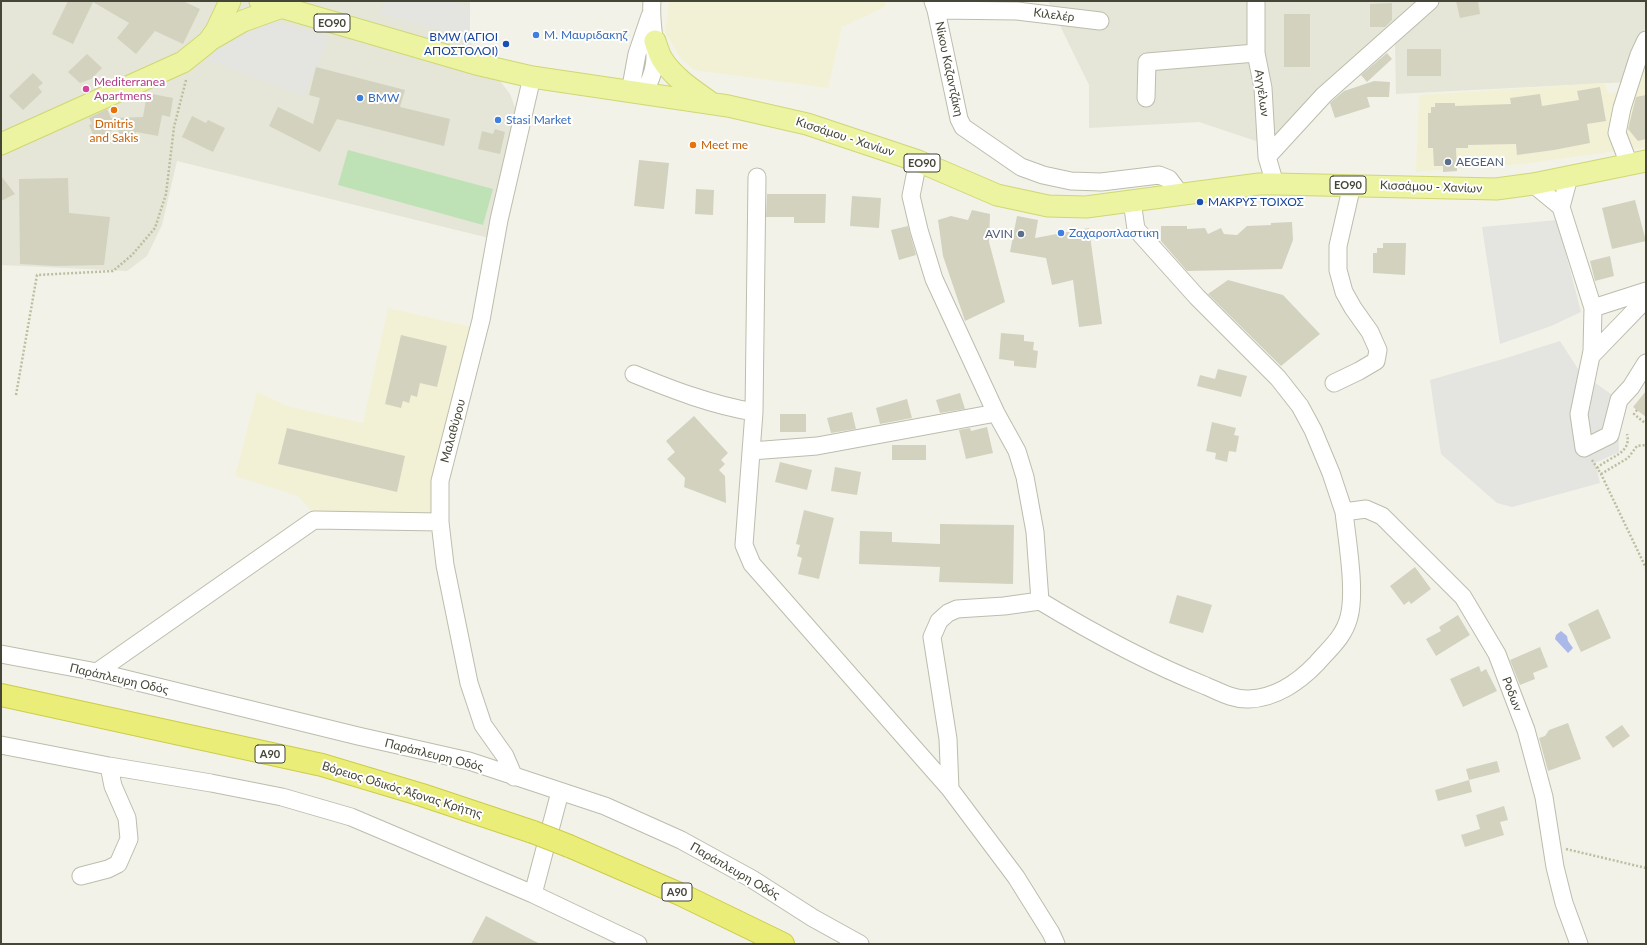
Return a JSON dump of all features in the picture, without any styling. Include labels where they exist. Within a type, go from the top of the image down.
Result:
[{"type":"highway","name":"Βόρειος Οδικός Άξονας Κρήτης","points":[[1,695],[322,765],[422,795],[533,832],[569,846],[682,894],[783,944]]},
{"type":"main road","points":[[208,42],[216,31],[230,1]]},
{"type":"main road","name":"Κισσάμου - Χανίων","points":[[260,1],[469,62],[532,77],[766,113],[807,124],[918,161],[997,195],[1048,206],[1086,207],[1259,184],[1480,189],[1533,184],[1637,162]]},
{"type":"main road","points":[[1,144],[183,62],[208,42],[243,21],[282,7]]},
{"type":"main road","points":[[648,41],[673,72],[689,88],[712,104]]},
{"type":"street","name":"Αγγέλων","points":[[1256,1],[1256,53],[1263,88],[1267,158],[1275,184]]},
{"type":"street","points":[[1267,158],[1324,95],[1430,1]]},
{"type":"street","name":"Κιλελέρ","points":[[934,5],[1018,11],[1059,8],[1100,21]]},
{"type":"street","name":"Νίκου Καζαντζάκη","points":[[934,5],[959,119],[963,127],[1021,167],[1043,176],[1071,182],[1101,182],[1159,176],[1169,179],[1181,195]]},
{"type":"street","points":[[636,93],[650,82],[654,71],[648,41],[652,8]]},
{"type":"street","points":[[1637,162],[1623,153],[1617,133],[1622,108],[1639,55],[1646,40]]},
{"type":"street","points":[[1146,98],[1147,62],[1256,53]]},
{"type":"street","name":"Μαλαθύρου","points":[[514,777],[505,756],[482,725],[469,683],[445,565],[440,522],[440,481],[481,320],[499,220],[532,77]]},
{"type":"street","points":[[918,161],[911,196],[919,230],[934,279],[996,413],[1017,451],[1025,477],[1035,532],[1040,601]]},
{"type":"street","points":[[757,177],[754,412],[744,545],[752,564],[950,789],[1016,877],[1051,933],[1056,944]]},
{"type":"street","points":[[1569,177],[1561,207],[1593,308],[1593,336],[1579,414],[1584,448],[1610,435],[1619,400],[1630,387],[1646,362]]},
{"type":"street","points":[[1533,184],[1561,207]]},
{"type":"street","points":[[1334,382],[1359,371],[1376,361],[1378,350],[1370,332],[1344,292],[1338,270],[1338,246],[1352,185]]},
{"type":"street","points":[[950,789],[948,739],[932,637],[939,620],[948,613],[957,609],[1004,606],[1040,601],[1091,631],[1144,658],[1193,681],[1237,699],[1250,699],[1275,694],[1295,683],[1312,668],[1343,635],[1349,616],[1351,598],[1346,512],[1313,430],[1300,406],[1278,378],[1197,297],[1136,229],[1132,201]]},
{"type":"street","points":[[1593,308],[1646,291]]},
{"type":"street","points":[[1590,356],[1646,299]]},
{"type":"street","points":[[634,374],[681,393],[729,408],[754,412]]},
{"type":"street","points":[[751,451],[817,446],[996,413]]},
{"type":"street","name":"Ροδων","points":[[1346,512],[1366,509],[1382,516],[1463,598],[1497,654],[1526,730],[1544,797],[1555,867],[1564,903],[1579,944]]},
{"type":"street","points":[[97,672],[314,520],[440,522]]},
{"type":"street","name":"Παράπλευρη Οδός","points":[[1,654],[97,672],[358,736],[468,761],[605,806],[681,840],[752,879],[813,918],[860,944]]},
{"type":"street","points":[[1,746],[212,783],[282,797],[351,817],[533,894],[638,944]]},
{"type":"street","points":[[81,876],[108,869],[118,864],[129,839],[127,818],[113,786],[109,766]]},
{"type":"street","points":[[533,894],[560,792]]},
{"type":"path","points":[[16,394],[37,275],[113,271],[132,255],[155,228],[166,194],[174,128],[187,74],[183,62]]},
{"type":"path","points":[[1637,410],[1634,414],[1646,424]]},
{"type":"path","points":[[1601,474],[1628,458],[1637,446],[1646,445]]},
{"type":"path","points":[[1584,448],[1601,474],[1646,568]]},
{"type":"path","points":[[1597,468],[1604,462],[1625,450]]},
{"type":"path","points":[[1552,846],[1646,868]]},
{"type":"shaded area","points":[[1,1],[470,1],[470,42],[510,94],[516,110],[489,238],[177,161],[162,225],[147,256],[127,271],[1,265]]},
{"type":"shaded area","points":[[384,1],[451,1],[470,6],[469,38],[380,14]]},
{"type":"shaded area","points":[[669,1],[885,1],[885,7],[842,27],[828,88],[694,70],[679,56],[665,31]]},
{"type":"shaded area","points":[[1048,1],[1646,1],[1646,25],[1627,82],[1396,94],[1395,44],[1382,37],[1265,144],[1199,122],[1089,128],[1089,85]]},
{"type":"shaded area","points":[[271,21],[329,37],[304,96],[206,59],[225,42],[246,30]]},
{"type":"shaded area","points":[[1646,59],[1646,147],[1523,164],[1416,172],[1419,95],[1604,83],[1609,94],[1628,89]]},
{"type":"shaded area","points":[[1557,220],[1581,312],[1551,326],[1500,344],[1482,227]]},
{"type":"shaded area","points":[[388,308],[476,328],[438,516],[314,514],[298,496],[235,476],[257,392],[287,406],[363,423]]},
{"type":"shaded area","points":[[1560,341],[1580,372],[1615,397],[1619,452],[1595,463],[1600,483],[1512,507],[1497,503],[1441,454],[1430,380]]},
{"type":"green space","points":[[348,150],[493,189],[483,225],[338,185]]},
{"type":"water","points":[[1561,631],[1567,636],[1568,641],[1573,648],[1568,653],[1555,639],[1556,635]]},
{"type":"building","points":[[68,1],[183,1],[200,9],[183,44],[155,31],[136,54],[117,38],[129,23],[93,2],[73,44],[52,34]]},
{"type":"building","points":[[1456,1],[1478,1],[1480,14],[1460,18]]},
{"type":"building","points":[[1392,3],[1392,20],[1385,27],[1370,27],[1370,4]]},
{"type":"building","points":[[1284,14],[1310,14],[1310,67],[1284,67]]},
{"type":"building","points":[[1407,49],[1441,49],[1441,76],[1407,76]]},
{"type":"building","points":[[1387,53],[1392,59],[1367,82],[1361,75]]},
{"type":"building","points":[[87,54],[102,68],[91,79],[80,83],[68,72]]},
{"type":"building","points":[[316,67],[405,90],[400,107],[450,119],[444,146],[337,119],[320,152],[269,126],[278,107],[313,124],[320,98],[309,95]]},
{"type":"building","points":[[33,73],[43,83],[38,87],[42,92],[23,110],[9,96]]},
{"type":"building","points":[[1374,81],[1390,82],[1389,97],[1367,97],[1370,107],[1335,118],[1330,103],[1331,102],[1344,91]]},
{"type":"building","points":[[1600,87],[1606,121],[1587,124],[1590,143],[1517,155],[1516,144],[1468,145],[1468,148],[1456,148],[1457,171],[1443,172],[1443,166],[1434,166],[1433,148],[1428,148],[1428,113],[1431,113],[1431,107],[1435,107],[1435,103],[1455,103],[1455,106],[1511,104],[1510,98],[1540,94],[1542,106],[1579,100],[1577,91]]},
{"type":"building","points":[[147,93],[173,98],[170,117],[162,115],[158,136],[136,132],[133,141],[123,141],[117,128],[95,139],[89,125],[92,124],[89,118],[107,109],[111,118],[143,117]]},
{"type":"building","points":[[1646,95],[1646,139],[1638,141],[1628,129],[1636,97]]},
{"type":"building","points":[[192,116],[206,123],[208,120],[225,128],[213,152],[182,137]]},
{"type":"building","points":[[495,129],[505,132],[500,154],[478,149],[482,131],[493,134]]},
{"type":"building","points":[[639,160],[669,163],[664,209],[634,206]]},
{"type":"building","points":[[1,176],[15,194],[1,201]]},
{"type":"building","points":[[68,178],[69,213],[110,217],[104,265],[55,266],[20,264],[19,179]]},
{"type":"building","points":[[696,189],[714,190],[713,215],[695,214]]},
{"type":"building","points":[[767,194],[826,194],[825,223],[794,223],[794,217],[766,217]]},
{"type":"building","points":[[852,196],[881,198],[879,228],[850,226]]},
{"type":"building","points":[[1635,200],[1646,241],[1612,249],[1602,208]]},
{"type":"building","points":[[972,210],[990,214],[989,242],[1005,302],[965,321],[943,256],[938,220],[951,216],[968,220]]},
{"type":"building","points":[[1017,216],[1038,220],[1035,238],[1089,228],[1102,324],[1079,327],[1073,280],[1052,285],[1046,258],[1010,252]]},
{"type":"building","points":[[1292,222],[1293,240],[1282,269],[1187,271],[1161,241],[1161,226],[1187,226],[1187,229],[1205,228],[1208,234],[1221,228],[1224,234],[1237,235],[1247,226]]},
{"type":"building","points":[[908,226],[916,255],[899,260],[891,230]]},
{"type":"building","points":[[1383,243],[1406,243],[1405,275],[1373,273],[1373,253],[1377,253],[1377,248],[1383,248]]},
{"type":"building","points":[[1610,256],[1614,276],[1595,281],[1590,261]]},
{"type":"building","points":[[1228,280],[1283,295],[1320,334],[1281,366],[1208,294]]},
{"type":"building","points":[[1001,333],[1024,335],[1024,341],[1034,342],[1033,350],[1038,351],[1036,368],[1014,366],[1014,361],[999,359]]},
{"type":"building","points":[[401,335],[447,346],[437,387],[420,383],[417,397],[411,395],[409,403],[403,401],[401,408],[385,404]]},
{"type":"building","points":[[1218,369],[1247,376],[1241,397],[1197,386],[1200,375],[1215,379]]},
{"type":"building","points":[[1646,391],[1646,417],[1633,407]]},
{"type":"building","points":[[960,393],[965,409],[940,413],[936,400]]},
{"type":"building","points":[[907,399],[912,418],[880,424],[876,408]]},
{"type":"building","points":[[852,412],[856,429],[831,433],[827,418]]},
{"type":"building","points":[[780,414],[806,414],[806,432],[780,432]]},
{"type":"building","points":[[694,416],[728,453],[721,460],[725,464],[719,470],[725,476],[726,503],[684,487],[685,478],[667,459],[675,452],[666,441]]},
{"type":"building","points":[[1212,422],[1236,428],[1234,435],[1239,436],[1236,452],[1229,451],[1227,462],[1215,459],[1216,453],[1206,451]]},
{"type":"building","points":[[987,427],[993,453],[966,459],[959,430],[970,428],[971,431]]},
{"type":"building","points":[[287,428],[405,456],[397,492],[278,464]]},
{"type":"building","points":[[892,445],[926,445],[926,460],[892,460]]},
{"type":"building","points":[[780,462],[812,470],[807,490],[775,482]]},
{"type":"building","points":[[835,467],[861,472],[857,495],[831,491]]},
{"type":"building","points":[[804,510],[834,518],[819,579],[798,574],[802,558],[797,556],[800,545],[796,544]]},
{"type":"building","points":[[940,524],[1014,525],[1013,584],[939,582],[940,567],[859,564],[860,531],[892,532],[892,542],[940,544]]},
{"type":"building","points":[[1415,567],[1431,589],[1411,604],[1409,601],[1404,605],[1390,586]]},
{"type":"building","points":[[1177,595],[1212,605],[1203,633],[1169,623]]},
{"type":"building","points":[[1598,609],[1611,638],[1581,652],[1568,624]]},
{"type":"building","points":[[1458,615],[1470,635],[1436,656],[1426,639],[1441,631],[1439,627]]},
{"type":"building","points":[[1540,647],[1548,667],[1533,673],[1535,679],[1520,685],[1510,660]]},
{"type":"building","points":[[1479,666],[1481,672],[1486,669],[1497,691],[1463,707],[1450,679]]},
{"type":"building","points":[[1568,723],[1581,759],[1548,771],[1539,738],[1545,736],[1549,730]]},
{"type":"building","points":[[1622,725],[1630,736],[1613,748],[1605,737]]},
{"type":"building","points":[[1497,761],[1500,772],[1469,780],[1466,769]]},
{"type":"building","points":[[1469,780],[1472,792],[1438,801],[1435,790]]},
{"type":"building","points":[[1504,806],[1508,820],[1500,822],[1504,835],[1465,847],[1461,835],[1480,829],[1476,815]]},
{"type":"building","points":[[486,916],[540,944],[471,944]]},
{"type":"place","name":"Μ. Μαυριδακηζ","points":[[536,35]]},
{"type":"place","name":"BMW (ΑΓΙΟΙ ΑΠΟΣΤΟΛΟΙ)","points":[[506,44]]},
{"type":"place","name":"Mediterranea Apartmens","points":[[86,89]]},
{"type":"place","name":"BMW","points":[[360,98]]},
{"type":"place","name":"Dmitris and Sakis","points":[[114,110]]},
{"type":"place","name":"Stasi Market","points":[[498,120]]},
{"type":"place","name":"Meet me","points":[[693,145]]},
{"type":"place","name":"AEGEAN","points":[[1448,162]]},
{"type":"place","name":"ΜΑΚΡΥΣ ΤΟΙΧΟΣ","points":[[1200,202]]},
{"type":"place","name":"Ζαχαροπλαστικη","points":[[1061,233]]},
{"type":"place","name":"AVIN","points":[[1021,234]]}]
